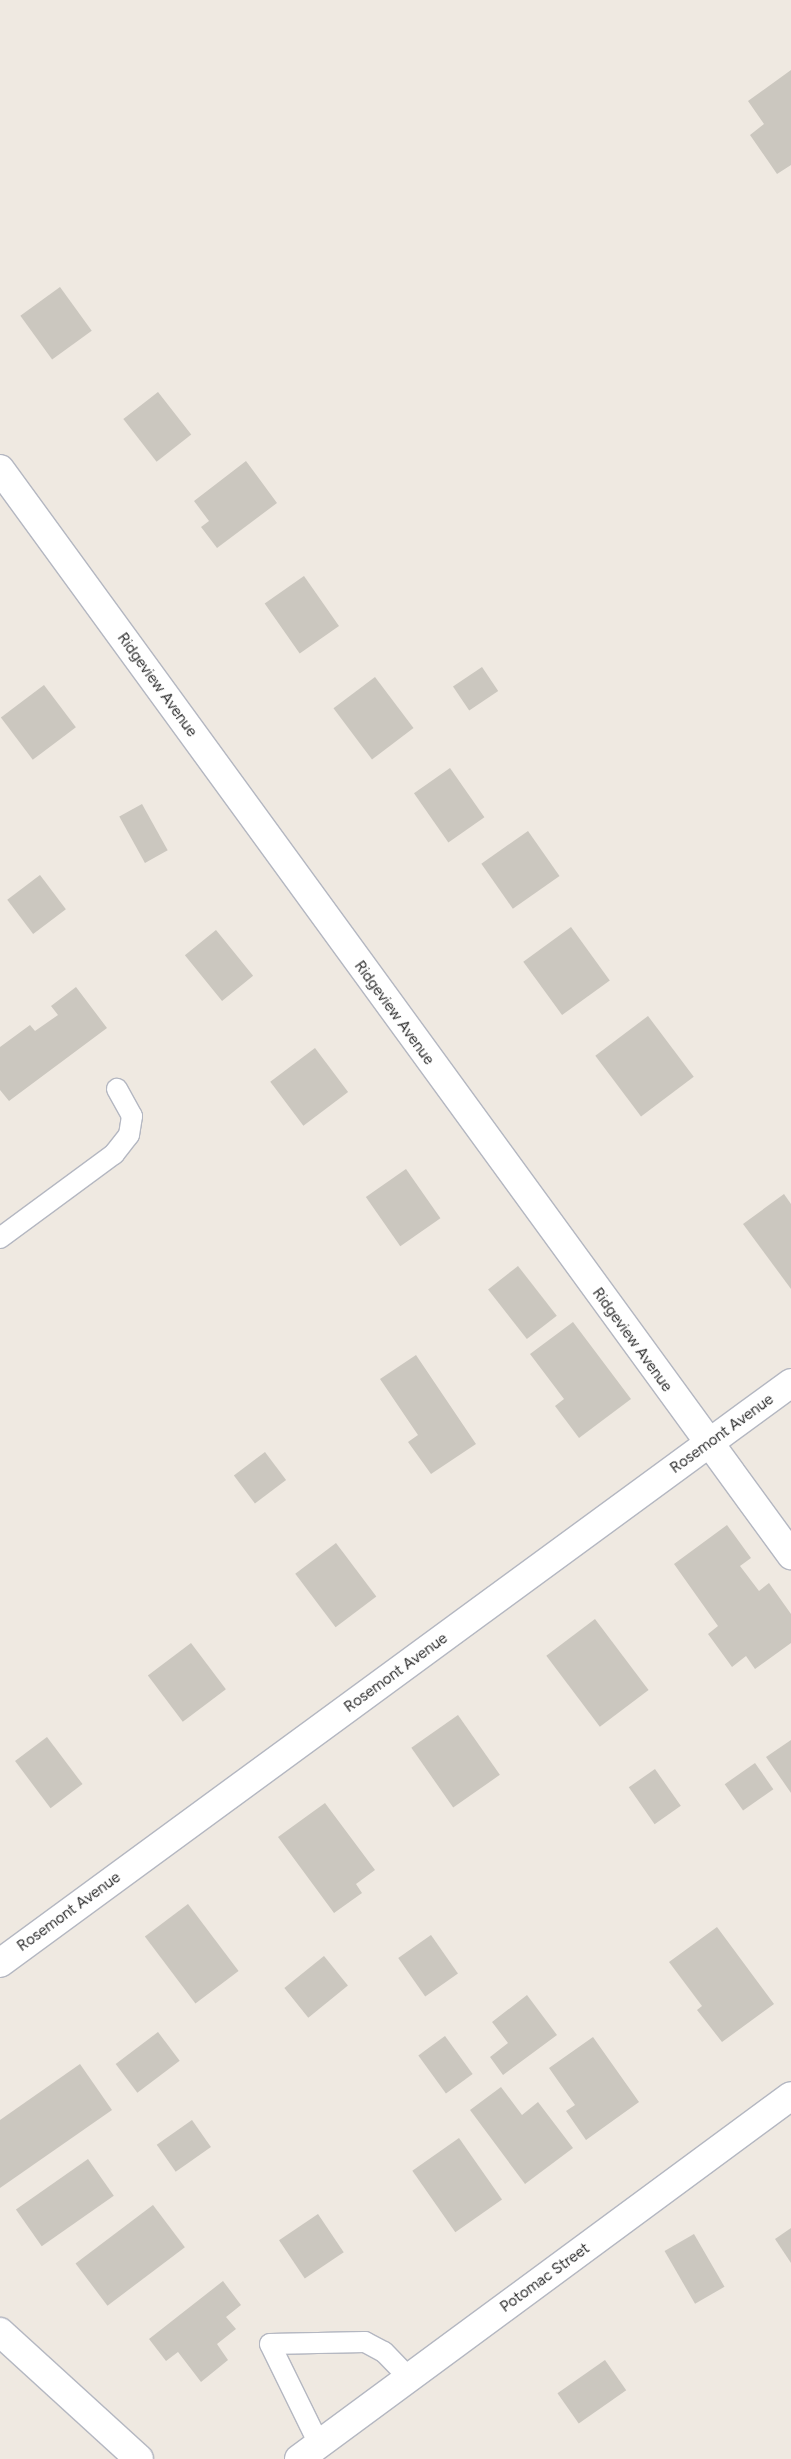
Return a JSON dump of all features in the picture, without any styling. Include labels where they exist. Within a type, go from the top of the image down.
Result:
[{"type":"street","name":"Ridgeview Avenue","points":[[0,469],[708,1445],[791,1555]]},
{"type":"street","name":"Rosemont Avenue","points":[[0,1963],[791,1383]]},
{"type":"street","name":"Potomac Street","points":[[309,2452],[791,2096]]},
{"type":"street","points":[[0,2332],[139,2459]]},
{"type":"lane","points":[[0,1238],[114,1154],[130,1134],[132,1116],[116,1089]]},
{"type":"lane","points":[[309,2452],[270,2344],[365,2342],[384,2352],[408,2378]]},
{"type":"building","points":[[791,70],[791,165],[777,174],[750,135],[764,124],[748,101]]},
{"type":"building","points":[[60,287],[92,331],[52,359],[20,316]]},
{"type":"building","points":[[158,392],[191,435],[157,462],[123,419]]},
{"type":"building","points":[[246,461],[277,503],[217,548],[201,527],[209,521],[194,501]]},
{"type":"building","points":[[304,576],[339,626],[300,653],[265,604]]},
{"type":"building","points":[[482,667],[498,691],[469,711],[453,687]]},
{"type":"building","points":[[375,677],[414,728],[372,759],[333,708]]},
{"type":"building","points":[[44,685],[76,727],[33,760],[1,717]]},
{"type":"building","points":[[450,768],[484,817],[448,842],[414,793]]},
{"type":"building","points":[[142,804],[168,850],[145,863],[119,817]]},
{"type":"building","points":[[528,831],[560,876],[513,909],[481,864]]},
{"type":"building","points":[[40,875],[66,909],[33,934],[7,900]]},
{"type":"building","points":[[571,927],[610,980],[562,1015],[523,962]]},
{"type":"building","points":[[216,930],[253,976],[222,1001],[185,955]]},
{"type":"building","points":[[76,987],[107,1028],[9,1101],[0,1090],[0,1047],[30,1025],[35,1031],[58,1015],[51,1006]]},
{"type":"building","points":[[648,1016],[694,1077],[641,1116],[595,1056]]},
{"type":"building","points":[[315,1048],[348,1092],[303,1126],[270,1082]]},
{"type":"building","points":[[406,1169],[440,1218],[400,1246],[366,1197]]},
{"type":"building","points":[[784,1194],[791,1204],[791,1289],[743,1224]]},
{"type":"building","points":[[518,1266],[557,1316],[527,1339],[488,1289]]},
{"type":"building","points":[[573,1322],[631,1399],[579,1438],[555,1406],[564,1399],[530,1354]]},
{"type":"building","points":[[416,1355],[476,1444],[431,1474],[408,1442],[418,1435],[380,1379]]},
{"type":"building","points":[[265,1452],[286,1480],[255,1503],[234,1475]]},
{"type":"building","points":[[727,1525],[751,1558],[740,1566],[759,1591],[769,1583],[791,1614],[791,1643],[755,1669],[746,1656],[732,1667],[708,1634],[718,1626],[674,1564]]},
{"type":"building","points":[[336,1543],[376,1597],[336,1627],[295,1574]]},
{"type":"building","points":[[595,1619],[649,1690],[600,1727],[546,1656]]},
{"type":"building","points":[[191,1643],[226,1689],[183,1722],[148,1675]]},
{"type":"building","points":[[458,1715],[500,1775],[453,1807],[411,1748]]},
{"type":"building","points":[[47,1737],[83,1784],[51,1808],[15,1761]]},
{"type":"building","points":[[791,1740],[791,1793],[766,1757]]},
{"type":"building","points":[[755,1763],[773,1789],[743,1810],[725,1784]]},
{"type":"building","points":[[655,1769],[681,1806],[655,1824],[629,1787]]},
{"type":"building","points":[[325,1803],[375,1870],[356,1884],[362,1893],[334,1913],[278,1837]]},
{"type":"building","points":[[188,1904],[239,1971],[195,2004],[145,1936]]},
{"type":"building","points":[[717,1927],[774,2004],[722,2042],[697,2010],[702,2006],[669,1962]]},
{"type":"building","points":[[431,1935],[458,1974],[425,1996],[398,1958]]},
{"type":"building","points":[[324,1956],[348,1986],[308,2018],[284,1988]]},
{"type":"building","points":[[527,1995],[557,2035],[503,2075],[490,2057],[508,2043],[492,2022]]},
{"type":"building","points":[[158,2032],[180,2061],[137,2093],[116,2064]]},
{"type":"building","points":[[445,2036],[473,2074],[446,2093],[418,2055]]},
{"type":"building","points":[[593,2037],[639,2102],[586,2140],[566,2111],[575,2105],[549,2068]]},
{"type":"building","points":[[80,2064],[112,2110],[0,2188],[0,2120]]},
{"type":"building","points":[[501,2087],[522,2115],[538,2102],[573,2148],[525,2184],[470,2110]]},
{"type":"building","points":[[192,2120],[211,2147],[176,2172],[157,2145]]},
{"type":"building","points":[[459,2138],[502,2199],[455,2232],[412,2171]]},
{"type":"building","points":[[88,2159],[114,2196],[42,2246],[16,2209]]},
{"type":"building","points":[[153,2205],[185,2247],[107,2306],[76,2263]]},
{"type":"building","points":[[318,2214],[344,2252],[305,2278],[279,2240]]},
{"type":"building","points":[[791,2228],[791,2263],[775,2239]]},
{"type":"building","points":[[694,2234],[724,2287],[695,2304],[665,2251]]},
{"type":"building","points":[[223,2281],[241,2305],[226,2317],[236,2329],[217,2344],[228,2360],[201,2382],[178,2352],[166,2361],[149,2339]]},
{"type":"building","points":[[605,2360],[626,2390],[579,2424],[557,2393]]}]
